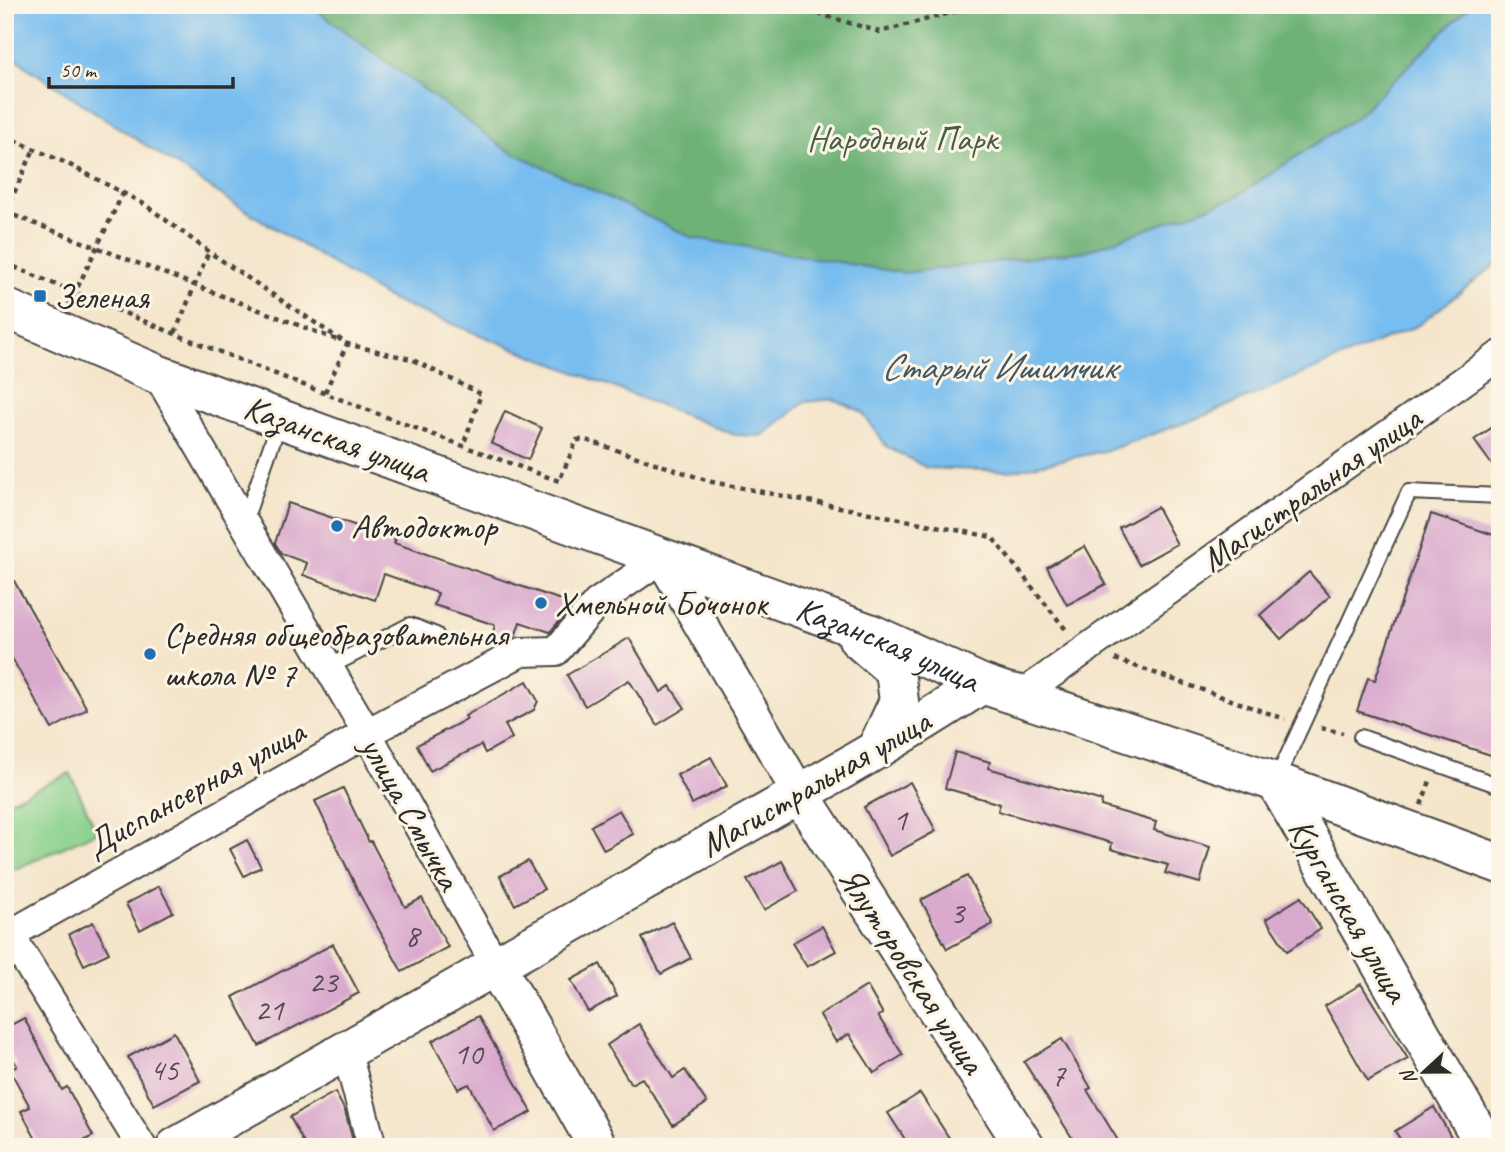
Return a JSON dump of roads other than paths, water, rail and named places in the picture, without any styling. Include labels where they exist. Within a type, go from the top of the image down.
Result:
[{"type":"main road","name":"Казанская улица","points":[[5,308],[157,374],[872,634],[982,684],[1276,782],[1500,864]]},
{"type":"main road","points":[[838,621],[895,671],[899,701],[877,748]]},
{"type":"main road","name":"Магистральная улица","points":[[202,1138],[272,1104],[347,1052],[877,748],[982,684]]},
{"type":"main road","name":"Курганская улица","points":[[1276,782],[1486,1147]]},
{"type":"main road","name":"Ялуторовская улица","points":[[799,793],[1024,1147]]},
{"type":"main road","name":"улица Смычка","points":[[496,966],[597,1147]]},
{"type":"street","name":"Магистральная улица","points":[[982,684],[1027,691],[1500,355]]},
{"type":"street","name":"улица Смычка","points":[[157,374],[367,733],[496,966]]},
{"type":"street","name":"Диспансерная улица","points":[[7,931],[367,733],[521,652],[556,651],[597,603],[662,558]]},
{"type":"street","points":[[662,558],[799,793]]},
{"type":"street","points":[[7,931],[142,1147]]},
{"type":"street","points":[[347,1052],[372,1147]]},
{"type":"lane","points":[[244,523],[281,419]]},
{"type":"lane","points":[[1276,782],[1409,492],[1500,496]]},
{"type":"lane","points":[[329,667],[410,625],[436,635]]},
{"type":"lane","points":[[1361,737],[1500,786]]},
{"type":"water","name":"Старый Ишимчик","points":[[5,5],[309,5],[505,149],[693,238],[903,273],[1086,251],[1234,198],[1355,118],[1471,5],[1500,5],[1500,261],[1419,325],[1206,415],[1109,450],[1010,471],[927,468],[887,447],[861,411],[833,399],[805,402],[762,436],[735,435],[391,300],[229,200],[25,66],[5,48]]},
{"type":"place","name":"Зеленая","points":[[40,296]]},
{"type":"place","name":"Автодоктор","points":[[337,526]]},
{"type":"place","name":"Хмельной Бочонок","points":[[541,603]]},
{"type":"place","name":"Средняя общеобразовательная школа № 7","points":[[150,654]]},
{"type":"park label","name":"Народный Парк","points":[[902,138]]}]
